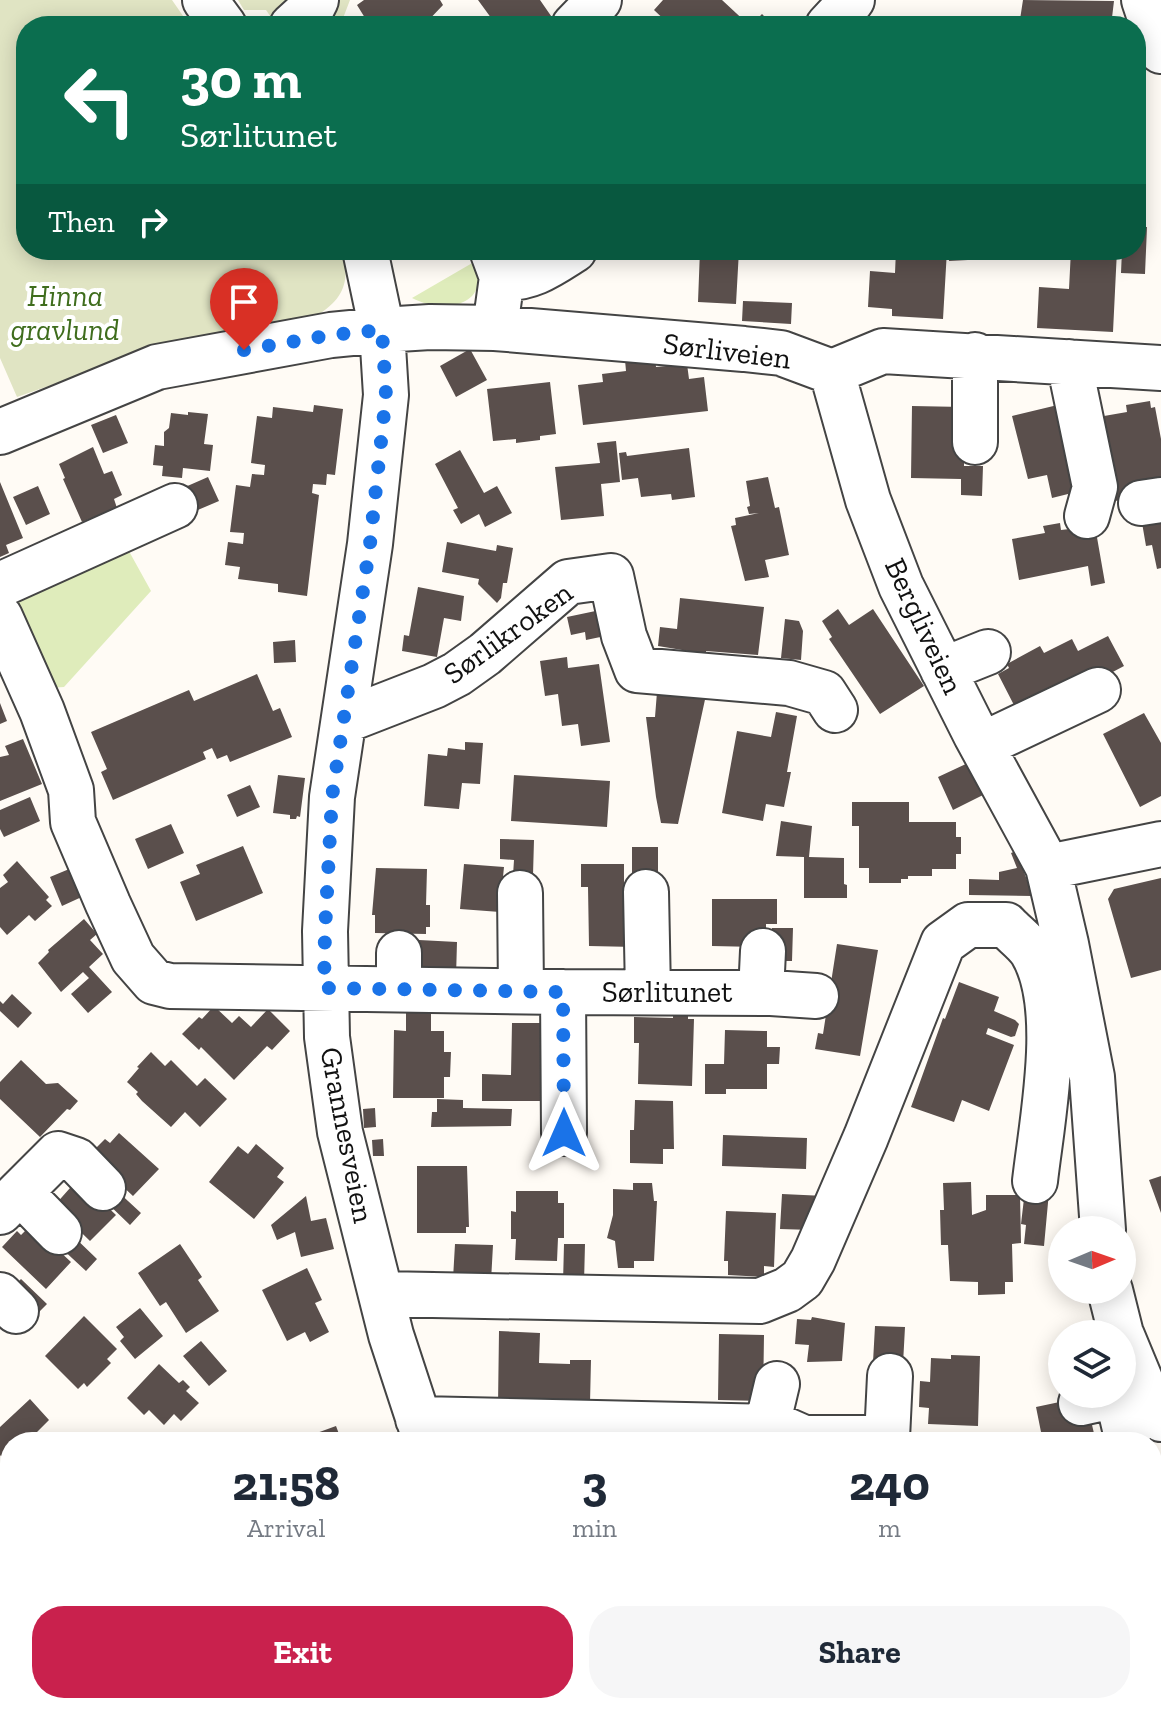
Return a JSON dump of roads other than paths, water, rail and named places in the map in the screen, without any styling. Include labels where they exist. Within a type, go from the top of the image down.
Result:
[{"type":"street","points":[[303,16],[316,0]]},
{"type":"street","points":[[584,16],[599,0]]},
{"type":"street","points":[[837,16],[852,0]]},
{"type":"street","points":[[1144,0],[1152,51]]},
{"type":"street","name":"Grannesveien","points":[[367,260],[382,330],[386,395],[379,468],[329,832],[324,988],[337,1117],[381,1294],[422,1430]]},
{"type":"street","points":[[495,328],[497,264],[527,275],[558,260]]},
{"type":"street","name":"Sørliveien","points":[[0,432],[157,367],[319,336],[382,330],[495,328],[781,353],[832,372],[883,351],[1161,368]]},
{"type":"street","points":[[975,355],[975,442]]},
{"type":"street","points":[[1069,362],[1088,488]]},
{"type":"street","name":"Bergliveien","points":[[832,372],[873,513],[901,586],[1048,867],[1092,1077],[1102,1216]]},
{"type":"street","points":[[0,585],[162,513]]},
{"type":"street","name":"Sørlikroken","points":[[344,721],[457,674],[485,654],[568,582],[611,576],[624,636],[637,670],[789,683],[824,693],[835,710]]},
{"type":"street","name":"Sørlitunet","points":[[0,617],[42,711],[71,790],[73,822],[133,958],[154,982],[170,986],[324,988],[399,971],[542,991],[648,992],[765,979],[816,996]]},
{"type":"street","points":[[943,670],[988,652]]},
{"type":"street","points":[[982,745],[1098,690]]},
{"type":"street","points":[[1048,867],[1161,844]]},
{"type":"street","points":[[646,892],[648,992]]},
{"type":"street","points":[[520,893],[542,991]]},
{"type":"street","points":[[381,1294],[760,1301],[787,1290],[802,1279],[803,1251],[834,1178],[901,1081],[943,943],[968,925],[1006,925],[1032,952],[1045,989],[1050,1034],[1035,1181]]},
{"type":"street","name":"Sørlitunet","points":[[542,991],[564,1133]]},
{"type":"street","points":[[59,1232],[10,1202],[58,1154],[76,1160],[103,1188]]},
{"type":"street","points":[[1136,1369],[1144,1389],[1138,1429]]},
{"type":"street","points":[[887,1432],[890,1376]]},
{"type":"street","points":[[767,1426],[777,1384]]},
{"type":"street","points":[[1125,1408],[1138,1429]]},
{"type":"street","points":[[422,1430],[579,1414],[779,1427],[790,1432]]},
{"type":"park label","name":"Hinna gravlund","points":[[65,313]]}]
